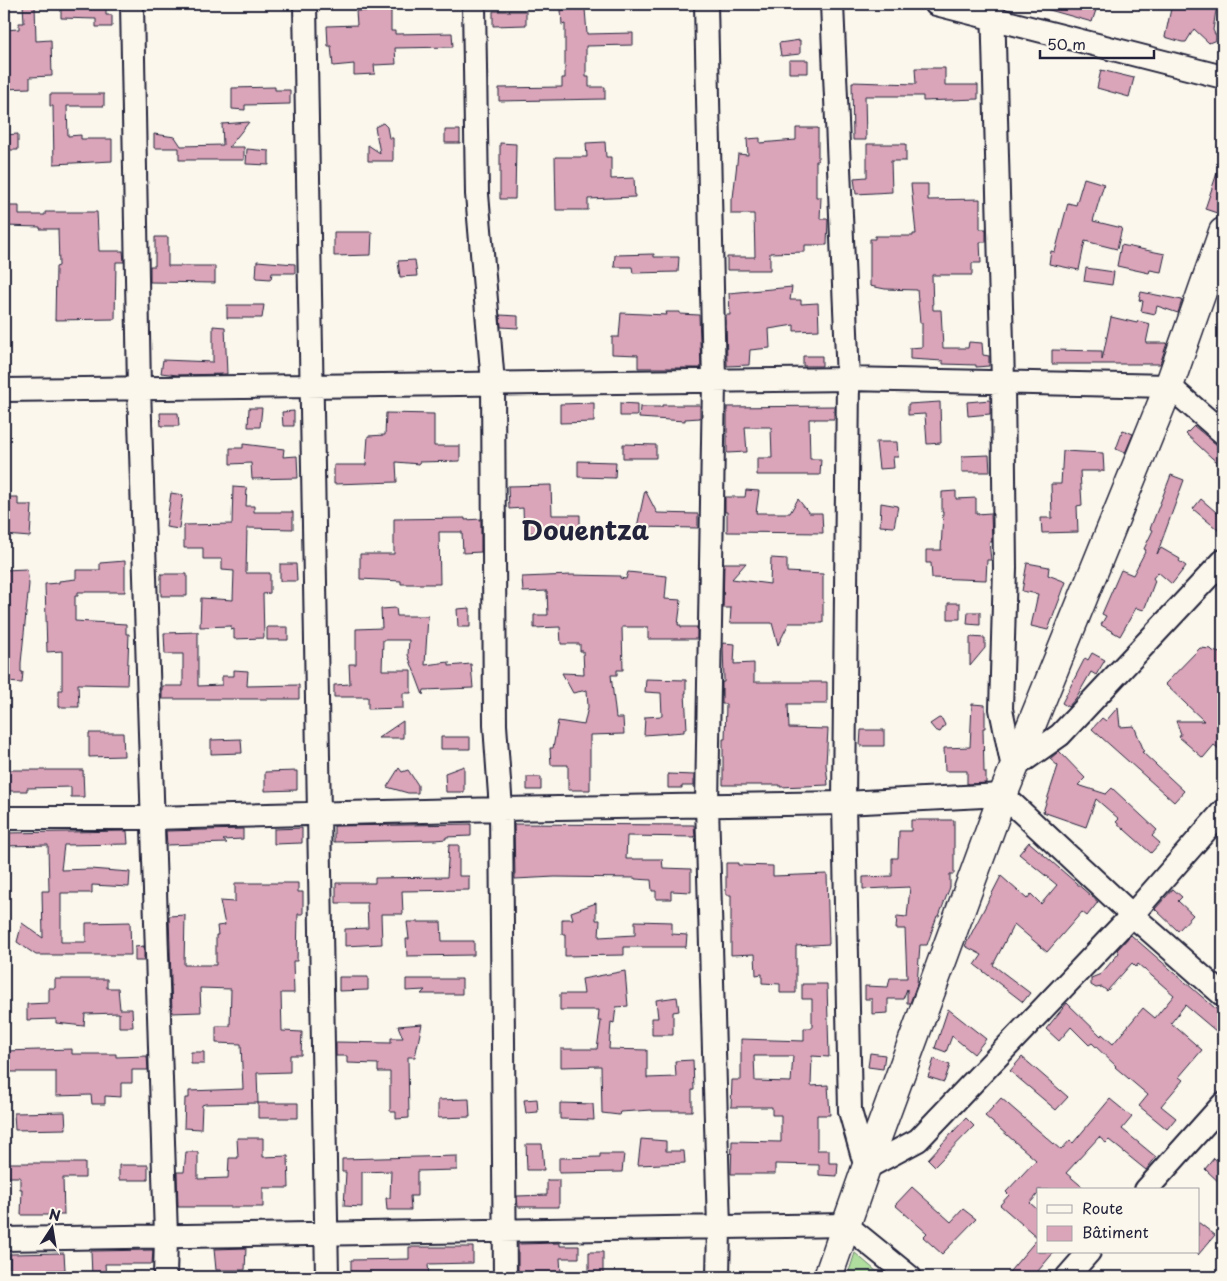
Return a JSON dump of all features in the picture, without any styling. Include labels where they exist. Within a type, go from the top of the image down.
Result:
[{"type":"main road","points":[[828,1277],[866,1168],[1013,768],[1169,386],[1223,232]]},
{"type":"street","points":[[132,4],[139,388],[166,1236],[165,1277]]},
{"type":"street","points":[[305,4],[327,1277]]},
{"type":"street","points":[[474,4],[478,194],[493,383],[495,725],[501,809],[505,1277]]},
{"type":"street","points":[[706,4],[714,382],[707,804],[719,1227],[718,1277]]},
{"type":"street","points":[[832,4],[848,378],[844,803],[850,1111],[866,1168],[918,1140],[1132,915],[1223,811]]},
{"type":"street","points":[[936,4],[993,11],[1223,77]]},
{"type":"street","points":[[993,11],[1003,382],[1005,568],[1001,709],[1013,768],[1060,735],[1223,561]]},
{"type":"street","points":[[4,390],[312,385],[714,382],[848,378],[1169,386],[1223,433]]},
{"type":"street","points":[[4,818],[152,818],[707,804],[844,803],[1003,795],[1132,915],[1223,995]]},
{"type":"street","points":[[1148,1188],[1223,1104]]},
{"type":"street","points":[[4,1239],[846,1225],[910,1277]]},
{"type":"street","points":[[1067,1277],[1087,1254]]},
{"type":"green space","points":[[855,1253],[883,1277],[847,1277]]},
{"type":"building","points":[[23,4],[35,4],[36,41],[51,40],[52,76],[30,77],[30,88],[4,89],[4,30],[19,29],[19,23],[24,23]]},
{"type":"building","points":[[61,4],[106,4],[106,15],[112,15],[112,27],[96,27],[96,19],[61,18]]},
{"type":"building","points":[[1040,4],[1085,4],[1097,7],[1092,22],[1039,7]]},
{"type":"building","points":[[1172,4],[1217,4],[1213,30],[1216,40],[1209,43],[1194,29],[1186,42],[1165,37]]},
{"type":"building","points":[[585,9],[587,34],[633,33],[633,45],[586,46],[586,77],[589,77],[589,87],[605,87],[605,99],[499,101],[499,88],[562,87],[562,78],[565,78],[565,24],[562,25],[561,10]]},
{"type":"building","points":[[356,11],[391,11],[391,31],[395,31],[395,34],[452,33],[453,47],[395,48],[396,64],[374,65],[375,74],[354,75],[354,64],[333,66],[331,46],[328,46],[327,26],[357,25]]},
{"type":"building","points":[[493,11],[526,11],[526,25],[493,26]]},
{"type":"building","points":[[800,40],[800,54],[781,56],[779,43]]},
{"type":"building","points":[[789,60],[808,60],[808,73],[789,73]]},
{"type":"building","points":[[915,68],[945,68],[945,85],[978,85],[978,99],[923,101],[923,96],[865,96],[866,140],[853,140],[852,82],[916,84]]},
{"type":"building","points":[[1101,70],[1134,78],[1129,97],[1097,88]]},
{"type":"building","points":[[275,87],[275,90],[290,90],[290,104],[245,105],[245,110],[232,109],[232,88]]},
{"type":"building","points":[[50,94],[104,94],[104,106],[67,106],[68,136],[81,135],[81,139],[112,139],[112,161],[54,164],[53,106],[50,106]]},
{"type":"building","points":[[249,122],[229,147],[244,147],[244,160],[179,160],[179,148],[154,148],[154,134],[175,137],[181,146],[223,145],[222,124]]},
{"type":"building","points":[[383,123],[387,127],[389,138],[393,138],[393,161],[368,161],[368,145],[380,153],[375,127]]},
{"type":"building","points":[[796,128],[818,128],[816,197],[821,197],[820,219],[828,219],[827,245],[805,245],[805,252],[770,253],[770,270],[727,270],[727,257],[755,257],[754,214],[731,214],[731,198],[733,198],[738,154],[748,155],[747,139],[760,138],[760,143],[796,140]]},
{"type":"building","points":[[445,130],[460,130],[460,143],[445,143]]},
{"type":"building","points":[[18,134],[18,150],[4,150],[4,135]]},
{"type":"building","points":[[605,142],[606,157],[611,157],[611,179],[634,178],[635,197],[588,199],[588,210],[556,210],[555,157],[587,157],[586,143]]},
{"type":"building","points":[[500,143],[516,144],[515,199],[500,199]]},
{"type":"building","points":[[867,144],[906,144],[906,161],[891,161],[892,192],[856,194],[854,178],[867,177]]},
{"type":"building","points":[[247,149],[269,151],[269,165],[246,164]]},
{"type":"building","points":[[1221,161],[1223,162],[1223,215],[1205,209]]},
{"type":"building","points":[[1084,178],[1104,184],[1093,221],[1122,228],[1117,249],[1085,241],[1079,270],[1049,264],[1051,251],[1055,252],[1068,203],[1076,205]]},
{"type":"building","points":[[911,184],[928,184],[928,200],[980,199],[980,229],[986,229],[986,242],[980,242],[981,263],[972,263],[972,275],[932,275],[933,310],[941,310],[943,348],[968,348],[969,342],[982,343],[983,355],[989,356],[989,366],[976,367],[976,365],[943,364],[943,361],[910,359],[910,348],[922,347],[922,323],[920,323],[917,290],[885,289],[870,286],[870,239],[875,239],[875,236],[913,236],[913,234],[916,234]]},
{"type":"building","points":[[4,206],[19,206],[19,215],[45,215],[45,212],[97,212],[99,251],[123,251],[124,262],[116,262],[115,319],[55,320],[56,267],[59,266],[58,229],[4,226]]},
{"type":"building","points":[[334,232],[372,232],[371,255],[334,256]]},
{"type":"building","points":[[155,237],[168,237],[168,266],[215,266],[215,283],[150,282],[150,266],[155,266]]},
{"type":"building","points":[[1121,245],[1165,254],[1161,272],[1150,270],[1149,273],[1117,266]]},
{"type":"building","points":[[654,254],[654,257],[679,257],[678,272],[633,273],[632,267],[614,267],[615,255]]},
{"type":"building","points":[[415,260],[417,276],[400,277],[398,261]]},
{"type":"building","points":[[257,261],[295,264],[295,273],[272,273],[271,279],[256,278]]},
{"type":"building","points":[[1086,268],[1114,272],[1112,285],[1084,281]]},
{"type":"building","points":[[792,287],[790,300],[801,300],[801,304],[818,303],[819,330],[794,331],[794,325],[769,329],[770,348],[750,350],[749,365],[727,366],[726,315],[730,315],[729,293]]},
{"type":"building","points":[[1141,292],[1182,300],[1178,313],[1157,306],[1155,314],[1141,311],[1143,301],[1139,300]]},
{"type":"building","points":[[227,305],[264,305],[262,318],[227,318]]},
{"type":"building","points":[[666,312],[699,315],[701,368],[638,368],[638,355],[612,354],[612,337],[619,337],[621,313],[667,315]]},
{"type":"building","points":[[500,315],[518,316],[518,328],[501,327]]},
{"type":"building","points":[[1111,317],[1150,324],[1146,343],[1167,343],[1160,364],[1052,364],[1052,350],[1102,351],[1102,360]]},
{"type":"building","points":[[213,326],[225,327],[227,374],[177,375],[161,373],[163,360],[213,362]]},
{"type":"building","points":[[803,356],[822,356],[822,366],[803,366]]},
{"type":"building","points":[[990,400],[990,414],[968,416],[967,402]]},
{"type":"building","points":[[940,402],[941,443],[927,444],[925,414],[908,415],[908,404]]},
{"type":"building","points":[[594,403],[594,422],[560,423],[560,404]]},
{"type":"building","points":[[620,403],[637,404],[637,416],[620,416]]},
{"type":"building","points":[[662,405],[700,405],[700,418],[685,419],[685,421],[639,418],[640,407],[662,407]]},
{"type":"building","points":[[834,406],[834,419],[809,419],[810,459],[821,459],[820,475],[757,475],[757,458],[772,458],[771,427],[745,427],[747,452],[727,453],[727,407]]},
{"type":"building","points":[[249,408],[262,408],[260,427],[248,427]]},
{"type":"building","points":[[294,411],[294,426],[283,426],[282,412]]},
{"type":"building","points":[[160,413],[178,413],[179,426],[161,426]]},
{"type":"building","points":[[386,413],[434,414],[434,446],[460,446],[460,461],[419,462],[419,464],[396,462],[397,482],[334,484],[334,465],[366,465],[368,436],[385,435]]},
{"type":"building","points":[[1194,426],[1223,450],[1223,466],[1186,434]]},
{"type":"building","points":[[1123,430],[1133,434],[1125,453],[1116,449]]},
{"type":"building","points":[[876,442],[897,442],[898,457],[893,457],[894,468],[879,469]]},
{"type":"building","points":[[243,444],[284,449],[283,457],[297,456],[298,478],[252,479],[251,463],[230,464],[230,448],[243,448]]},
{"type":"building","points":[[623,444],[656,445],[656,458],[623,458]]},
{"type":"building","points":[[1063,451],[1103,453],[1104,471],[1080,471],[1082,505],[1077,506],[1078,532],[1042,533],[1041,518],[1052,518],[1051,484],[1061,484]]},
{"type":"building","points":[[989,455],[990,472],[962,472],[962,456]]},
{"type":"building","points":[[578,461],[616,462],[615,478],[578,477]]},
{"type":"building","points":[[1171,475],[1184,480],[1157,554],[1161,548],[1180,559],[1179,561],[1186,566],[1172,584],[1158,572],[1153,578],[1155,581],[1144,610],[1136,608],[1120,636],[1101,625],[1106,616],[1102,614],[1121,570],[1133,575],[1146,550],[1144,549],[1153,530],[1150,529]]},
{"type":"building","points":[[551,485],[552,515],[580,515],[580,530],[524,533],[523,508],[509,509],[508,486]]},
{"type":"building","points":[[233,487],[247,488],[246,506],[254,506],[254,512],[293,512],[293,529],[247,528],[246,573],[270,573],[270,593],[263,594],[264,638],[234,639],[234,629],[231,630],[231,626],[200,627],[201,598],[233,600],[234,571],[222,570],[222,559],[203,559],[203,548],[184,548],[184,525],[232,524]]},
{"type":"building","points":[[645,490],[657,513],[698,514],[698,528],[637,527]]},
{"type":"building","points":[[746,490],[759,491],[756,513],[790,513],[798,499],[809,513],[822,513],[823,533],[727,532],[725,497],[745,497]]},
{"type":"building","points":[[956,491],[956,499],[976,498],[976,514],[991,513],[992,542],[989,542],[991,560],[987,560],[986,580],[932,578],[931,563],[926,563],[926,550],[941,550],[942,492]]},
{"type":"building","points":[[171,493],[183,495],[179,529],[166,527]]},
{"type":"building","points":[[5,497],[18,497],[18,505],[32,505],[30,537],[5,535]]},
{"type":"building","points":[[1201,499],[1223,518],[1223,534],[1193,509]]},
{"type":"building","points":[[881,503],[898,506],[894,527],[880,526]]},
{"type":"building","points":[[465,518],[465,520],[481,519],[481,552],[463,553],[462,532],[439,532],[440,584],[401,584],[401,581],[360,579],[360,554],[394,554],[394,519]]},
{"type":"building","points":[[771,558],[787,559],[787,572],[823,574],[823,623],[789,623],[778,645],[772,623],[730,623],[731,608],[723,608],[724,563],[746,563],[732,579],[770,584]]},
{"type":"building","points":[[125,561],[125,592],[78,592],[78,596],[75,596],[75,621],[126,624],[126,634],[129,634],[127,685],[78,684],[79,707],[59,707],[59,690],[62,690],[62,651],[47,652],[45,584],[76,579],[76,570],[100,570],[100,563]]},
{"type":"building","points":[[1027,563],[1049,567],[1048,575],[1066,582],[1048,630],[1031,626],[1038,594],[1022,591]]},
{"type":"building","points":[[280,564],[296,564],[297,581],[280,581]]},
{"type":"building","points":[[27,569],[29,584],[21,663],[21,672],[23,672],[22,683],[4,682],[6,616],[4,616],[4,570]]},
{"type":"building","points":[[628,572],[667,576],[665,599],[681,600],[678,625],[681,625],[681,627],[697,627],[697,639],[648,639],[648,627],[622,627],[623,670],[617,670],[617,675],[611,675],[616,718],[623,718],[624,734],[590,735],[590,790],[568,790],[568,765],[551,765],[550,748],[553,748],[558,721],[584,725],[588,707],[587,690],[573,693],[562,673],[584,674],[583,651],[580,651],[580,644],[561,644],[560,627],[534,628],[534,615],[548,615],[547,591],[523,592],[522,577],[571,575],[620,576],[620,578],[626,579]]},
{"type":"building","points":[[161,574],[187,574],[187,596],[161,596]]},
{"type":"building","points":[[948,603],[960,603],[960,619],[948,619]]},
{"type":"building","points":[[396,608],[397,616],[428,616],[425,665],[449,662],[449,666],[471,664],[473,688],[424,690],[423,695],[408,655],[409,640],[383,640],[382,670],[411,670],[411,693],[403,693],[403,708],[368,709],[368,697],[334,697],[334,685],[350,684],[349,664],[356,664],[356,629],[382,628],[381,609]]},
{"type":"building","points":[[470,608],[470,627],[458,627],[457,609]]},
{"type":"building","points":[[968,612],[980,612],[980,625],[967,624]]},
{"type":"building","points":[[267,627],[288,627],[288,640],[267,640]]},
{"type":"building","points":[[198,632],[198,686],[222,685],[222,676],[234,676],[234,670],[248,671],[247,686],[299,685],[299,699],[162,699],[162,686],[183,686],[183,654],[165,654],[164,633]]},
{"type":"building","points":[[970,637],[985,638],[985,648],[970,666]]},
{"type":"building","points":[[723,643],[735,644],[734,664],[754,663],[754,682],[827,682],[827,704],[788,704],[789,728],[828,729],[826,764],[828,785],[780,787],[780,785],[723,785],[723,739],[725,739],[726,704],[722,704],[722,682],[724,682]]},
{"type":"building","points":[[1200,648],[1211,649],[1223,654],[1223,752],[1214,745],[1203,758],[1179,737],[1181,734],[1176,721],[1204,721],[1165,684]]},
{"type":"building","points":[[1092,653],[1105,660],[1096,675],[1091,672],[1076,698],[1068,707],[1062,703],[1085,658],[1088,660]]},
{"type":"building","points":[[646,679],[686,680],[687,729],[684,729],[684,732],[644,735],[645,717],[662,716],[661,693],[645,692]]},
{"type":"building","points":[[972,704],[985,705],[985,728],[983,728],[986,783],[967,784],[967,771],[945,771],[944,748],[970,747]]},
{"type":"building","points":[[1118,707],[1120,727],[1134,726],[1144,751],[1142,752],[1184,791],[1174,802],[1092,729],[1102,718],[1106,721]]},
{"type":"building","points":[[939,718],[942,719],[945,725],[940,732],[935,730],[930,724]]},
{"type":"building","points":[[403,721],[403,738],[378,738]]},
{"type":"building","points":[[861,730],[884,730],[884,746],[860,746]]},
{"type":"building","points":[[89,733],[123,733],[124,756],[89,757]]},
{"type":"building","points":[[441,737],[470,737],[470,749],[441,749]]},
{"type":"building","points":[[241,739],[242,753],[211,754],[211,740]]},
{"type":"building","points":[[1059,751],[1085,778],[1078,785],[1106,794],[1112,788],[1157,830],[1152,836],[1160,843],[1151,853],[1116,822],[1119,819],[1096,799],[1086,827],[1043,812],[1058,766],[1050,759]]},
{"type":"building","points":[[464,766],[464,792],[446,792],[445,773]]},
{"type":"building","points":[[399,768],[402,772],[408,770],[418,785],[418,793],[408,793],[387,787]]},
{"type":"building","points":[[8,770],[83,770],[84,797],[71,797],[71,787],[27,788],[27,791],[8,791]]},
{"type":"building","points":[[297,771],[297,790],[265,791],[265,772]]},
{"type":"building","points":[[668,774],[694,775],[694,786],[668,788]]},
{"type":"building","points":[[527,777],[541,777],[541,790],[527,790]]},
{"type":"building","points":[[911,820],[954,820],[954,874],[950,874],[950,887],[927,945],[920,945],[917,984],[910,1003],[907,1003],[907,989],[903,999],[888,999],[888,1013],[872,1014],[872,999],[865,999],[865,986],[888,987],[890,978],[907,978],[905,929],[896,929],[897,916],[907,917],[910,887],[863,889],[863,877],[892,876],[892,858],[898,858],[899,831],[911,831]]},
{"type":"building","points":[[471,824],[471,836],[446,837],[446,839],[435,840],[334,842],[334,826]]},
{"type":"building","points":[[514,824],[694,825],[695,837],[627,836],[626,859],[662,859],[663,868],[691,869],[691,892],[671,891],[671,899],[656,899],[656,891],[652,891],[651,880],[635,878],[555,877],[515,879]]},
{"type":"building","points":[[302,828],[302,843],[274,844],[274,829]]},
{"type":"building","points":[[243,829],[243,839],[223,840],[227,843],[167,845],[166,831]]},
{"type":"building","points":[[127,831],[128,844],[64,845],[61,870],[90,869],[130,872],[129,887],[92,885],[92,893],[61,893],[61,942],[86,942],[86,923],[130,922],[131,955],[36,955],[17,942],[22,923],[43,938],[42,891],[49,891],[48,845],[4,846],[4,833]]},
{"type":"building","points":[[1029,842],[1098,902],[1087,916],[1082,912],[1047,952],[1014,924],[993,965],[1030,993],[1023,1002],[975,965],[982,955],[965,946],[1001,876],[1027,899],[1031,894],[1041,904],[1057,885],[1019,854]]},
{"type":"building","points":[[449,845],[459,845],[459,876],[469,876],[469,890],[402,891],[403,914],[381,914],[382,944],[345,946],[345,929],[368,928],[367,903],[336,903],[336,883],[375,883],[375,878],[447,877]]},
{"type":"building","points":[[726,863],[773,866],[773,876],[827,874],[829,944],[796,946],[796,993],[780,993],[780,984],[762,983],[762,974],[756,975],[755,954],[731,955],[731,895],[726,895]]},
{"type":"building","points":[[235,883],[298,883],[298,892],[303,892],[303,914],[298,914],[297,961],[293,961],[294,993],[281,993],[282,1031],[302,1032],[301,1055],[290,1055],[290,1072],[257,1073],[258,1103],[202,1105],[201,1129],[184,1128],[185,1098],[189,1098],[189,1091],[243,1089],[241,1044],[216,1043],[216,1026],[230,1026],[231,989],[200,988],[201,1012],[172,1013],[169,916],[185,915],[184,965],[216,965],[217,926],[225,925],[220,901],[235,902]]},
{"type":"building","points":[[1173,889],[1182,897],[1178,901],[1193,915],[1178,931],[1155,909]]},
{"type":"building","points":[[596,903],[596,920],[600,920],[599,937],[635,935],[635,921],[672,922],[672,934],[687,935],[686,947],[624,947],[624,955],[565,956],[565,934],[562,934],[562,919],[573,919],[571,912]]},
{"type":"building","points":[[407,922],[441,922],[442,941],[474,941],[474,955],[407,956],[406,939],[409,939]]},
{"type":"building","points":[[1131,935],[1223,1015],[1223,1037],[1185,1005],[1171,1023],[1202,1050],[1179,1077],[1183,1080],[1161,1106],[1176,1118],[1167,1129],[1139,1106],[1148,1095],[1115,1067],[1092,1043],[1089,1045],[1071,1027],[1059,1041],[1046,1029],[1067,1003],[1101,1036],[1102,1034],[1113,1044],[1143,1008],[1155,1018],[1174,995],[1138,964],[1136,967],[1132,963],[1107,991],[1102,987],[1096,988],[1091,985],[1091,978],[1101,974],[1119,953],[1117,950]]},
{"type":"building","points":[[144,946],[144,961],[135,961],[135,947]]},
{"type":"building","points":[[625,971],[628,1006],[616,1007],[614,1023],[611,1022],[609,1049],[647,1050],[647,1078],[676,1077],[675,1061],[693,1060],[694,1090],[692,1090],[692,1111],[652,1110],[620,1112],[619,1115],[602,1113],[601,1066],[561,1067],[561,1049],[597,1049],[601,1021],[598,1021],[599,1010],[560,1010],[560,994],[584,994],[582,979]]},
{"type":"building","points":[[339,977],[368,977],[368,990],[339,991]]},
{"type":"building","points":[[55,979],[107,979],[107,988],[118,988],[120,1009],[132,1009],[133,1027],[119,1027],[119,1013],[85,1014],[84,1026],[56,1023],[56,1019],[27,1020],[27,1004],[49,1003],[49,988],[55,988]]},
{"type":"building","points":[[406,979],[462,979],[462,994],[421,994],[425,990],[406,991]]},
{"type":"building","points":[[802,984],[827,984],[829,1057],[812,1056],[811,1086],[828,1085],[830,1115],[817,1115],[817,1150],[829,1150],[829,1163],[838,1163],[837,1176],[819,1175],[819,1165],[775,1164],[775,1174],[731,1174],[732,1141],[781,1142],[781,1115],[772,1115],[772,1107],[731,1107],[732,1080],[741,1080],[741,1039],[804,1041],[804,1028],[812,1028],[812,999],[802,999]],"holes":[[[754,1056],[793,1056],[791,1082],[755,1081]]]},
{"type":"building","points":[[677,997],[679,1011],[673,1012],[673,1035],[652,1035],[652,1018],[658,1018],[656,1000]]},
{"type":"building","points":[[948,1009],[986,1039],[974,1054],[952,1036],[946,1052],[935,1048]]},
{"type":"building","points":[[422,1024],[415,1057],[408,1057],[409,1118],[396,1119],[396,1112],[390,1112],[390,1072],[378,1072],[378,1064],[347,1063],[347,1056],[336,1056],[336,1042],[391,1043],[391,1038],[403,1038],[398,1026]]},
{"type":"building","points":[[72,1049],[72,1054],[116,1054],[116,1057],[147,1056],[148,1070],[132,1070],[132,1083],[121,1083],[121,1097],[105,1096],[105,1104],[92,1104],[91,1095],[56,1096],[56,1072],[5,1072],[4,1051]]},
{"type":"building","points":[[191,1052],[204,1052],[204,1064],[191,1064]]},
{"type":"building","points":[[870,1053],[885,1055],[883,1069],[868,1067]]},
{"type":"building","points":[[1022,1057],[1068,1097],[1056,1110],[1010,1071]]},
{"type":"building","points":[[934,1059],[950,1065],[944,1082],[928,1077]]},
{"type":"building","points":[[1001,1098],[1061,1150],[1070,1140],[1073,1143],[1110,1099],[1132,1117],[1122,1129],[1156,1157],[1146,1170],[1109,1140],[1106,1143],[1099,1137],[1066,1173],[1084,1188],[1037,1188],[1037,1195],[1030,1203],[1037,1209],[1037,1237],[1000,1205],[1009,1195],[1006,1192],[1036,1160],[985,1116]]},
{"type":"building","points":[[469,1099],[470,1117],[438,1118],[438,1100]]},
{"type":"building","points":[[537,1099],[538,1112],[526,1113],[524,1100]]},
{"type":"building","points":[[258,1103],[298,1103],[298,1118],[258,1118]]},
{"type":"building","points":[[560,1103],[593,1104],[594,1120],[560,1119]]},
{"type":"building","points":[[65,1112],[66,1129],[15,1130],[14,1113]]},
{"type":"building","points":[[966,1118],[974,1126],[935,1166],[928,1159]]},
{"type":"building","points":[[237,1138],[263,1138],[263,1157],[288,1156],[289,1188],[263,1188],[263,1207],[178,1207],[177,1172],[184,1172],[186,1152],[198,1152],[198,1179],[228,1178],[229,1158],[238,1158]]},
{"type":"building","points":[[641,1139],[666,1141],[666,1151],[684,1151],[685,1163],[638,1165]]},
{"type":"building","points":[[526,1144],[542,1144],[544,1170],[527,1170]]},
{"type":"building","points":[[600,1154],[624,1154],[622,1172],[559,1173],[559,1158],[600,1157]]},
{"type":"building","points":[[457,1156],[457,1170],[417,1171],[417,1196],[410,1196],[411,1210],[387,1210],[386,1198],[390,1198],[391,1171],[362,1172],[362,1207],[344,1206],[346,1172],[342,1172],[342,1159]]},
{"type":"building","points":[[1214,1158],[1223,1166],[1223,1186],[1205,1169]]},
{"type":"building","points":[[4,1163],[85,1163],[85,1178],[63,1178],[64,1215],[21,1215],[22,1189],[20,1189],[20,1177],[4,1177]]},
{"type":"building","points":[[119,1165],[148,1165],[148,1180],[119,1180]]},
{"type":"building","points":[[547,1180],[559,1180],[559,1207],[518,1207],[517,1196],[547,1195]]},
{"type":"building","points":[[912,1187],[951,1222],[963,1209],[976,1219],[942,1254],[923,1237],[927,1233],[895,1205]]},
{"type":"building","points":[[1200,1224],[1215,1235],[1200,1253]]},
{"type":"building","points":[[1037,1239],[1037,1254],[1052,1254],[1033,1277],[1005,1277]]},
{"type":"building","points":[[560,1243],[560,1246],[579,1246],[579,1258],[560,1258],[561,1274],[518,1275],[518,1244]]},
{"type":"building","points":[[409,1247],[473,1247],[473,1263],[428,1264],[429,1277],[351,1276],[351,1260],[409,1259]]},
{"type":"building","points":[[246,1248],[245,1270],[216,1270],[214,1249]]},
{"type":"building","points":[[153,1250],[152,1264],[105,1264],[106,1277],[92,1277],[91,1251]]},
{"type":"building","points":[[589,1252],[603,1252],[603,1277],[589,1277]]},
{"type":"building","points":[[64,1253],[65,1270],[10,1271],[10,1254]]},
{"type":"district","name":"Douentza","points":[[585,529]]}]
